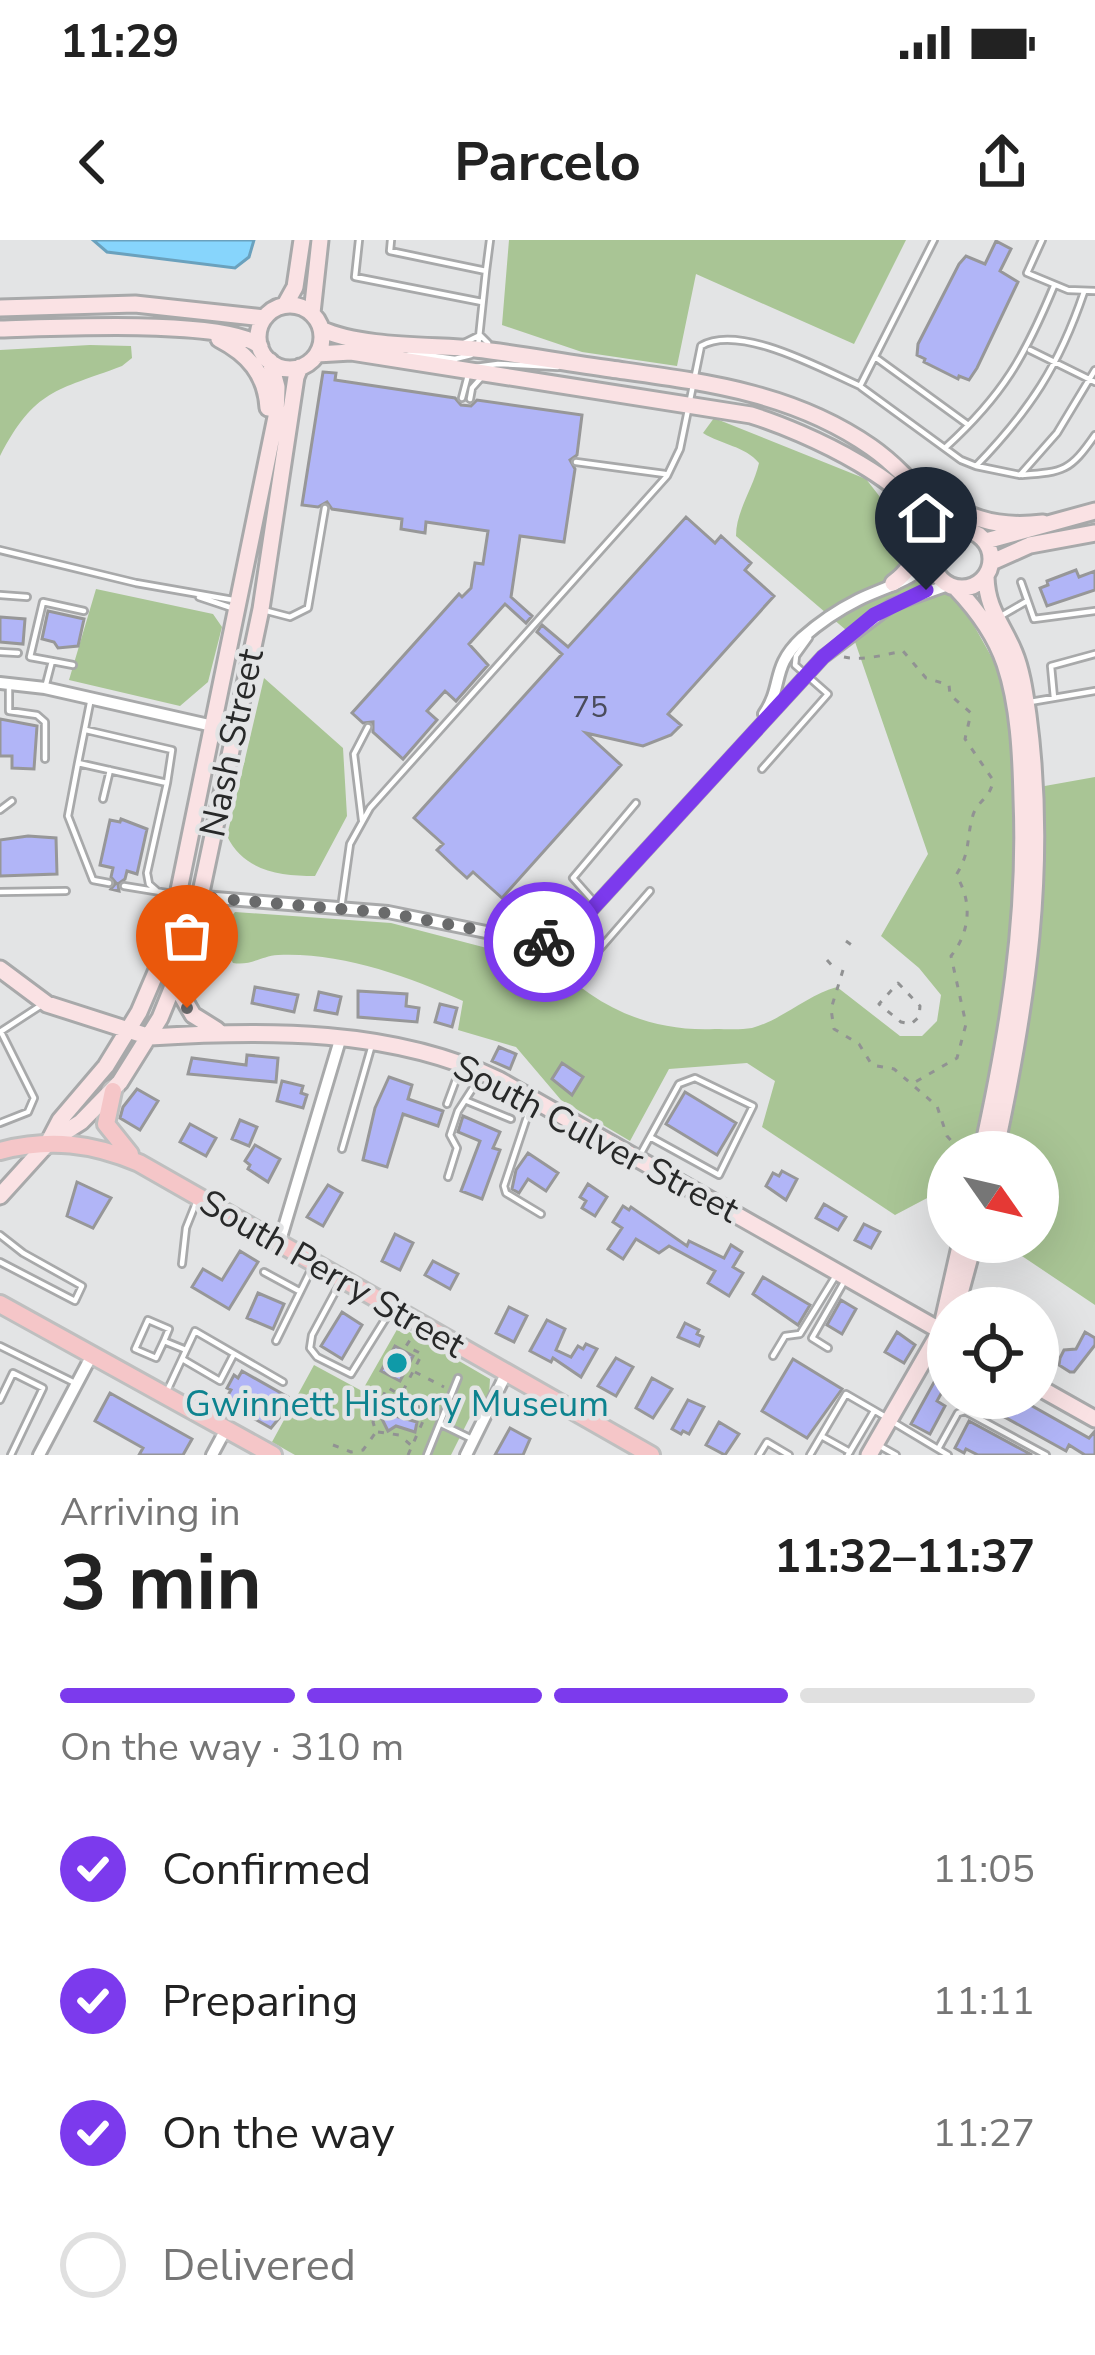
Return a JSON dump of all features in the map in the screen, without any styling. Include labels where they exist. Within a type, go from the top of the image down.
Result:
[{"type":"main road","points":[[113,1091],[106,1124],[139,1163]]},
{"type":"main road","name":"South Perry Street","points":[[0,1151],[48,1143],[84,1144],[139,1163],[651,1455]]},
{"type":"main road","points":[[0,1304],[272,1455]]},
{"type":"street","points":[[0,308],[151,305],[264,318],[285,305],[295,286],[302,240]]},
{"type":"street","points":[[317,354],[321,329],[312,314],[311,296],[320,240]]},
{"type":"street","points":[[285,305],[312,314]]},
{"type":"street","points":[[260,346],[264,318]]},
{"type":"street","points":[[0,329],[112,326],[211,334],[245,338],[260,346],[270,362],[290,368],[300,367],[317,354],[340,351],[448,368],[466,378],[488,374],[689,403],[769,420],[805,435],[865,468],[917,508],[929,521],[937,573],[987,626],[1004,662],[1015,708],[1024,874],[1018,970],[986,1131]]},
{"type":"street","points":[[321,329],[352,338],[479,345],[761,394],[819,417],[872,448],[910,480],[955,530],[975,532],[986,541],[987,602],[1016,656],[1026,703],[1036,815],[1032,954],[998,1131]]},
{"type":"street","points":[[211,334],[254,364],[267,394],[272,428]]},
{"type":"street","name":"Nash Street","points":[[0,1196],[48,1143],[60,1120],[106,1066],[130,1029],[157,970],[178,895],[272,428],[277,387],[270,362]]},
{"type":"street","name":"Nash Street","points":[[48,1143],[81,1122],[113,1091],[150,1037],[175,983],[200,897],[261,609],[300,367]]},
{"type":"street","points":[[865,468],[907,508],[916,524],[919,541],[914,560],[893,583]]},
{"type":"street","points":[[910,480],[980,521],[1004,526],[1043,523]]},
{"type":"street","points":[[986,541],[1095,511]]},
{"type":"street","points":[[756,728],[773,698],[779,666],[802,639],[823,622],[912,577],[955,530]]},
{"type":"street","points":[[178,895],[341,908],[434,920],[536,942],[557,940],[596,904],[806,676],[874,615],[926,590],[969,588],[1030,545],[1095,533]]},
{"type":"street","points":[[4,683],[213,726]]},
{"type":"street","points":[[0,969],[44,1002],[150,1037]]},
{"type":"street","points":[[175,983],[193,1015],[217,1030]]},
{"type":"street","name":"South Culver Street","points":[[150,1037],[217,1030],[372,1042],[435,1054],[482,1072],[927,1320]]},
{"type":"street","points":[[279,1245],[340,1040]]},
{"type":"street","points":[[40,1455],[93,1353]]},
{"type":"street","points":[[872,1449],[927,1361]]},
{"type":"street","points":[[466,1455],[506,1374]]},
{"type":"street","points":[[1059,1399],[1095,1419]]},
{"type":"street","points":[[212,1455],[226,1429]]},
{"type":"lane","points":[[359,240],[355,277],[482,302]]},
{"type":"lane","points":[[391,240],[390,251],[486,271]]},
{"type":"lane","points":[[396,360],[412,353],[455,359],[479,345],[490,240]]},
{"type":"lane","points":[[860,386],[934,240]]},
{"type":"lane","points":[[1042,240],[1027,273],[1054,286],[1095,291]]},
{"type":"lane","points":[[946,447],[1004,386],[1028,349],[1054,286]]},
{"type":"lane","points":[[976,466],[1035,400],[1057,364],[1084,292]]},
{"type":"lane","points":[[341,908],[346,859],[362,820],[668,474],[680,449],[701,346],[714,338],[754,344],[860,386],[976,466],[1020,476],[1060,473],[1073,465],[1095,436]]},
{"type":"lane","points":[[1028,349],[1093,381]]},
{"type":"lane","points":[[875,357],[970,426]]},
{"type":"lane","points":[[488,374],[476,381],[466,399],[466,378],[480,364],[550,370],[570,363]]},
{"type":"lane","points":[[1020,476],[1057,433],[1093,381],[1095,370]]},
{"type":"lane","points":[[576,462],[668,474]]},
{"type":"lane","points":[[261,609],[290,617],[308,608],[325,508]]},
{"type":"lane","points":[[0,550],[199,596],[204,602],[239,605]]},
{"type":"lane","points":[[1021,582],[1034,619],[1095,611]]},
{"type":"lane","points":[[0,596],[27,597]]},
{"type":"lane","points":[[996,618],[1028,601]]},
{"type":"lane","points":[[74,665],[30,657],[43,602],[84,610]]},
{"type":"lane","points":[[762,769],[828,694],[797,669],[796,656],[823,622]]},
{"type":"lane","points":[[0,652],[18,653]]},
{"type":"lane","points":[[1054,698],[1051,666],[1095,654]]},
{"type":"lane","points":[[45,688],[52,661]]},
{"type":"lane","points":[[4,683],[4,711],[42,718],[45,759]]},
{"type":"lane","points":[[1026,703],[1095,691]]},
{"type":"lane","points":[[91,698],[68,820],[92,880],[110,883]]},
{"type":"lane","points":[[362,820],[354,754],[368,727]]},
{"type":"lane","points":[[86,730],[172,750],[148,869],[148,884],[157,891]]},
{"type":"lane","points":[[78,763],[167,783]]},
{"type":"lane","points":[[103,799],[110,770]]},
{"type":"lane","points":[[0,810],[12,801]]},
{"type":"lane","points":[[596,904],[573,878],[636,803]]},
{"type":"lane","points":[[124,886],[178,895]]},
{"type":"lane","points":[[0,892],[66,891]]},
{"type":"lane","points":[[557,940],[584,967],[650,891]]},
{"type":"lane","points":[[0,1123],[28,1112],[34,1098],[0,1032],[44,1002]]},
{"type":"lane","points":[[342,1149],[372,1042]]},
{"type":"lane","points":[[447,1104],[462,1064]]},
{"type":"lane","points":[[448,1178],[457,1148],[450,1135],[458,1111],[482,1072]]},
{"type":"lane","points":[[638,1160],[650,1137],[679,1084],[686,1079],[695,1078],[753,1106],[719,1174],[650,1137]]},
{"type":"lane","points":[[533,1100],[504,1186],[506,1193],[541,1214]]},
{"type":"lane","points":[[467,1101],[511,1118]]},
{"type":"lane","points":[[182,1264],[185,1228],[198,1198]]},
{"type":"lane","points":[[0,1248],[2,1237],[82,1286],[75,1301],[0,1262]]},
{"type":"lane","points":[[276,1341],[314,1265]]},
{"type":"lane","points":[[264,1272],[298,1291]]},
{"type":"lane","points":[[828,1348],[812,1338],[842,1275]]},
{"type":"lane","points":[[773,1356],[785,1336],[800,1334],[842,1275]]},
{"type":"lane","points":[[341,1281],[312,1335],[310,1348],[317,1357],[351,1374],[391,1310]]},
{"type":"lane","points":[[148,1320],[170,1329],[164,1340],[156,1358],[135,1349],[148,1320]]},
{"type":"lane","points":[[165,1395],[196,1330],[283,1382]]},
{"type":"lane","points":[[164,1340],[186,1350]]},
{"type":"lane","points":[[0,1346],[77,1384]]},
{"type":"lane","points":[[182,1359],[220,1381],[234,1354]]},
{"type":"lane","points":[[0,1400],[13,1373],[43,1388],[10,1455]]},
{"type":"lane","points":[[427,1455],[458,1378]]},
{"type":"lane","points":[[810,1455],[846,1394],[948,1455]]},
{"type":"lane","points":[[821,1436],[849,1453],[874,1411]]},
{"type":"lane","points":[[938,1449],[958,1413],[965,1411],[1046,1455]]},
{"type":"lane","points":[[440,1423],[474,1440]]},
{"type":"lane","points":[[759,1455],[766,1442],[789,1455]]},
{"type":"lane","points":[[872,1449],[896,1455]]},
{"type":"path","points":[[837,652],[859,659],[903,651],[926,678],[949,685],[950,695],[971,713],[965,740],[993,780],[988,799],[973,816],[971,845],[956,875],[967,894],[962,939],[951,956],[965,1036],[957,1058],[910,1085]]},
{"type":"path","points":[[846,941],[857,949]]},
{"type":"path","points":[[827,960],[840,971],[831,1009],[834,1029],[859,1044],[872,1066],[894,1070],[940,1109],[946,1131]]},
{"type":"path","points":[[898,983],[914,998],[920,1009],[917,1020],[901,1022],[879,1004],[889,993],[898,983]]},
{"type":"path","points":[[401,1394],[422,1354],[406,1346],[412,1337]]},
{"type":"path","points":[[413,1372],[440,1385]]},
{"type":"path","points":[[333,1445],[346,1452],[364,1452],[376,1432],[373,1422],[387,1387],[424,1410],[428,1400],[432,1401],[408,1455]]},
{"type":"path","points":[[376,1432],[399,1435],[413,1446]]},
{"type":"green space","points":[[509,240],[906,240],[854,344],[696,274],[677,366],[582,352],[502,325]]},
{"type":"green space","points":[[131,346],[132,358],[49,395],[25,417],[0,456],[0,350]]},
{"type":"green space","points":[[714,418],[866,479],[958,597],[1024,715],[1028,789],[1095,777],[1095,1305],[1032,1263],[1059,1263],[1059,1131],[927,1131],[927,1198],[895,1215],[762,1127],[775,1081],[747,1063],[669,1069],[630,1141],[561,1100],[516,1047],[458,1030],[463,1001],[396,975],[326,957],[278,955],[233,963],[216,934],[235,912],[391,923],[506,953],[549,958],[584,990],[623,1013],[690,1029],[752,1028],[837,987],[900,1036],[922,1036],[937,1021],[941,995],[919,968],[881,936],[928,854],[853,636],[736,536],[759,463],[703,433]]},
{"type":"green space","points":[[96,589],[213,614],[222,627],[208,682],[180,706],[69,680]]},
{"type":"green space","points":[[264,678],[343,748],[347,816],[315,876],[288,875],[253,864],[227,836]]},
{"type":"green space","points":[[399,1326],[490,1379],[489,1395],[476,1405],[451,1455],[295,1455],[272,1442],[314,1365],[362,1391]]},
{"type":"water","points":[[93,240],[254,240],[249,257],[235,268],[107,252]]},
{"type":"building","points":[[996,241],[1011,249],[1000,271],[1018,282],[977,368],[969,380],[958,379],[924,362],[917,355],[918,344],[959,264],[966,256],[985,264]]},
{"type":"building","points":[[323,372],[336,373],[335,380],[455,398],[461,405],[471,406],[477,400],[582,415],[577,455],[570,460],[575,469],[564,542],[520,536],[511,597],[532,616],[526,623],[505,604],[469,644],[488,665],[456,701],[445,691],[427,711],[437,720],[403,759],[373,732],[373,722],[363,723],[352,713],[459,594],[462,597],[471,588],[475,563],[483,564],[488,531],[426,522],[425,533],[401,529],[402,519],[332,509],[327,502],[318,507],[302,505]]},
{"type":"building","points":[[686,517],[715,543],[721,536],[751,563],[745,570],[774,596],[668,714],[681,725],[671,735],[643,746],[586,733],[621,765],[502,898],[473,872],[467,878],[457,869],[437,850],[443,844],[414,818],[562,654],[537,632],[542,625],[568,647]]},
{"type":"building","points":[[1076,570],[1079,577],[1095,571],[1095,590],[1047,606],[1040,588]]},
{"type":"building","points":[[48,611],[84,619],[78,646],[58,648],[42,639]]},
{"type":"building","points":[[0,617],[25,619],[23,644],[0,642]]},
{"type":"building","points":[[0,719],[37,726],[34,769],[12,768],[12,756],[0,756]]},
{"type":"building","points":[[110,820],[147,829],[137,874],[127,871],[119,891],[111,889],[116,883],[111,877],[113,868],[100,865]]},
{"type":"building","points":[[56,838],[57,874],[0,876],[0,840]]},
{"type":"building","points":[[255,987],[298,995],[294,1012],[252,1003]]},
{"type":"building","points":[[358,991],[407,994],[406,1006],[419,1008],[417,1022],[358,1017]]},
{"type":"building","points":[[319,992],[341,997],[337,1014],[315,1010]]},
{"type":"building","points":[[440,1004],[457,1008],[452,1027],[435,1022]]},
{"type":"building","points":[[499,1047],[516,1054],[510,1069],[492,1061]]},
{"type":"building","points":[[247,1055],[278,1058],[276,1082],[188,1074],[192,1058],[246,1065]]},
{"type":"building","points":[[562,1063],[583,1077],[572,1095],[552,1079]]},
{"type":"building","points":[[389,1077],[412,1085],[408,1099],[443,1111],[438,1126],[403,1114],[387,1167],[363,1160],[375,1108]]},
{"type":"building","points":[[282,1081],[303,1086],[301,1093],[307,1095],[303,1108],[277,1101]]},
{"type":"building","points":[[137,1089],[158,1101],[140,1130],[120,1118]]},
{"type":"building","points":[[685,1092],[736,1123],[717,1155],[666,1124]]},
{"type":"building","points":[[463,1116],[500,1132],[493,1148],[500,1150],[482,1199],[461,1191],[480,1141],[458,1132]]},
{"type":"building","points":[[240,1120],[257,1127],[249,1146],[232,1139]]},
{"type":"building","points":[[190,1124],[216,1138],[206,1156],[180,1142]]},
{"type":"building","points":[[255,1145],[280,1159],[268,1182],[248,1169],[245,1161]]},
{"type":"building","points":[[528,1153],[558,1173],[546,1191],[528,1179],[519,1193],[512,1189],[516,1170]]},
{"type":"building","points":[[782,1171],[797,1179],[786,1200],[766,1186],[773,1173],[779,1176]]},
{"type":"building","points":[[77,1182],[111,1198],[93,1228],[67,1216]]},
{"type":"building","points":[[588,1184],[607,1197],[595,1216],[582,1208],[586,1201],[580,1197]]},
{"type":"building","points":[[328,1185],[342,1193],[323,1226],[307,1217]]},
{"type":"building","points":[[824,1204],[846,1217],[838,1230],[816,1218]]},
{"type":"building","points":[[623,1206],[687,1246],[689,1241],[724,1258],[731,1245],[742,1252],[733,1267],[743,1273],[729,1296],[708,1283],[715,1271],[669,1246],[659,1253],[636,1239],[623,1259],[608,1249],[622,1228],[613,1222]]},
{"type":"building","points":[[864,1224],[880,1232],[871,1248],[855,1240]]},
{"type":"building","points":[[395,1234],[413,1243],[400,1270],[382,1261]]},
{"type":"building","points":[[240,1251],[258,1262],[229,1309],[192,1287],[203,1269],[222,1280]]},
{"type":"building","points":[[433,1261],[458,1274],[450,1289],[425,1275]]},
{"type":"building","points":[[763,1277],[810,1305],[798,1325],[753,1294]]},
{"type":"building","points":[[258,1293],[284,1304],[273,1329],[247,1318]]},
{"type":"building","points":[[841,1300],[856,1309],[842,1334],[827,1325]]},
{"type":"building","points":[[509,1307],[527,1316],[514,1342],[496,1333]]},
{"type":"building","points":[[342,1312],[362,1325],[342,1359],[321,1346]]},
{"type":"building","points":[[547,1320],[565,1329],[556,1350],[571,1357],[578,1346],[597,1349],[581,1377],[553,1358],[551,1362],[530,1351]]},
{"type":"building","points":[[685,1323],[699,1330],[697,1334],[703,1337],[699,1346],[678,1337]]},
{"type":"building","points":[[897,1332],[915,1345],[904,1363],[885,1352]]},
{"type":"building","points":[[1085,1332],[1095,1338],[1095,1345],[1070,1372],[1059,1365],[1060,1358],[1064,1350],[1076,1349]]},
{"type":"building","points":[[395,1346],[413,1356],[400,1381],[381,1371]]},
{"type":"building","points":[[616,1358],[633,1367],[616,1396],[598,1386]]},
{"type":"building","points":[[793,1359],[842,1389],[807,1438],[762,1411]]},
{"type":"building","points":[[242,1371],[288,1397],[284,1403],[289,1406],[271,1428],[224,1402],[234,1375],[238,1378]]},
{"type":"building","points":[[652,1378],[672,1389],[653,1418],[636,1408]]},
{"type":"building","points":[[110,1393],[192,1439],[183,1455],[139,1455],[143,1448],[95,1421]]},
{"type":"building","points":[[927,1395],[927,1419],[938,1419],[930,1434],[911,1424]]},
{"type":"building","points":[[688,1400],[704,1407],[689,1434],[681,1434],[672,1429]]},
{"type":"building","points":[[392,1410],[395,1416],[417,1422],[415,1432],[396,1426],[388,1431],[380,1415]]},
{"type":"building","points":[[1008,1419],[1055,1419],[1089,1438],[1095,1431],[1095,1455],[1069,1445],[1066,1451]]},
{"type":"building","points":[[969,1421],[1032,1455],[978,1455],[966,1449],[964,1453],[955,1448]]},
{"type":"building","points":[[719,1422],[739,1434],[725,1455],[706,1445]]},
{"type":"building","points":[[510,1428],[530,1439],[523,1455],[495,1455]]},
{"type":"way so far","points":[[187,1008],[175,983],[200,897],[388,913],[544,942]]},
{"type":"place","name":"Gwinnett History Museum","points":[[397,1363]]},
{"type":"route","points":[[544,942],[557,940],[580,922],[823,657],[874,615],[926,590]]}]
